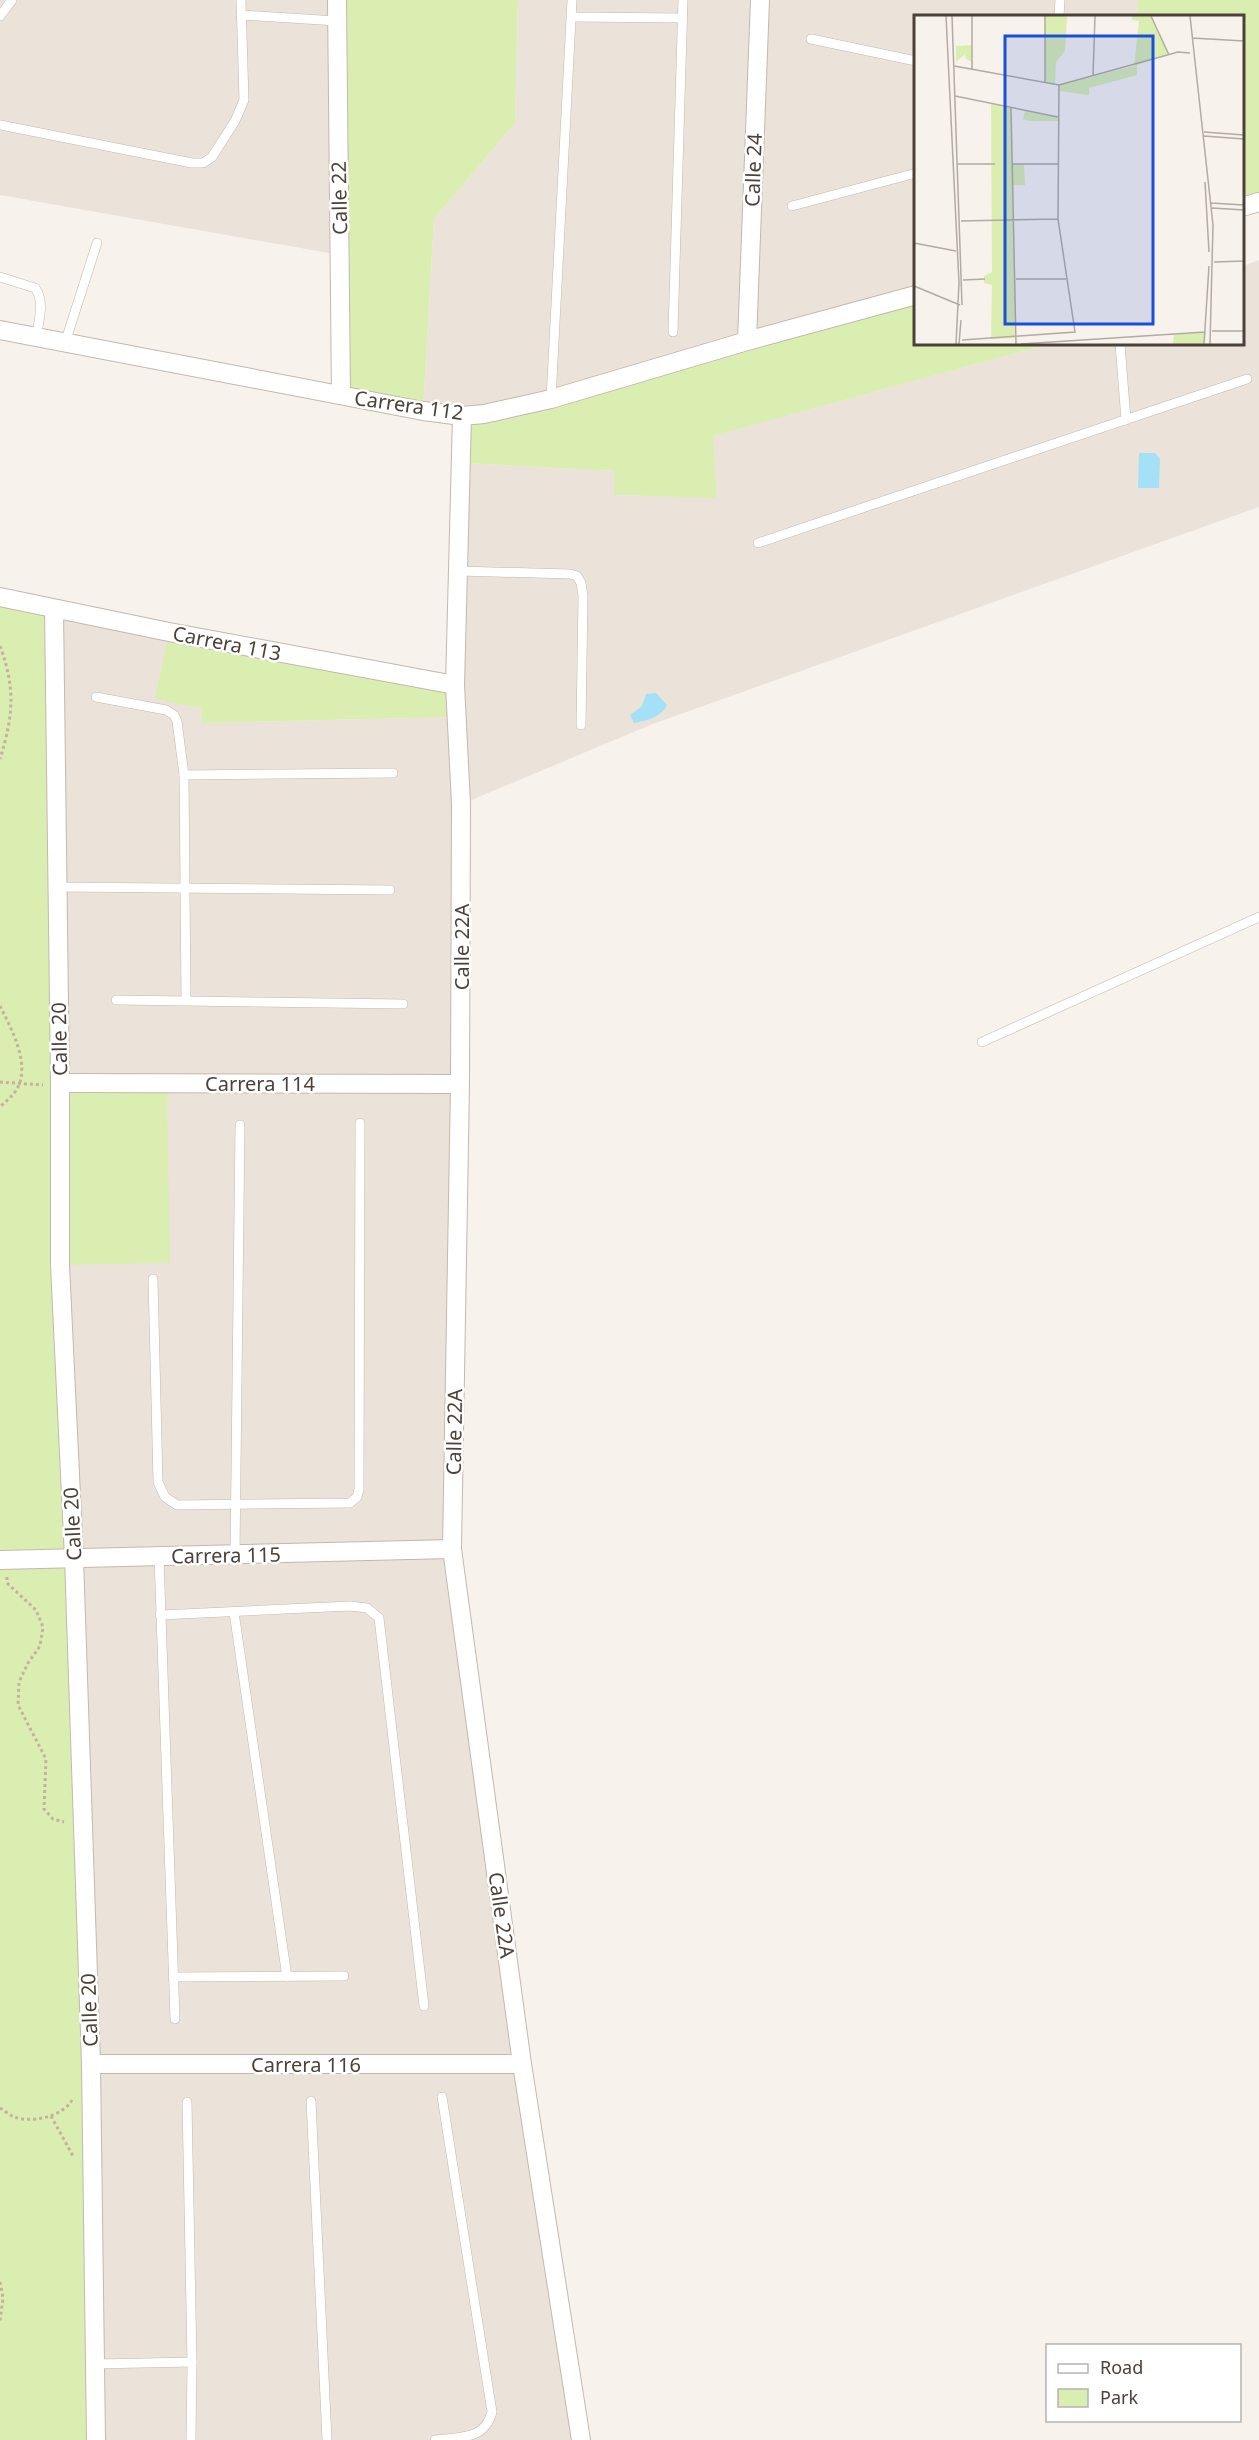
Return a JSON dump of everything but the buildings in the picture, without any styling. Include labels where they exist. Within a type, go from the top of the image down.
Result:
[{"type":"street","name":"Calle 22","points":[[337,0],[341,395]]},
{"type":"street","name":"Calle 24","points":[[747,340],[760,0]]},
{"type":"street","points":[[1244,206],[1259,202]]},
{"type":"street","name":"Carrera 112","points":[[0,330],[423,411],[462,416],[484,414],[551,399],[747,340],[914,295]]},
{"type":"street","name":"Calle 22A","points":[[462,416],[455,685],[462,804],[452,1549],[522,2064],[581,2440]]},
{"type":"street","name":"Carrera 113","points":[[0,597],[455,685]]},
{"type":"street","name":"Calle 20","points":[[54,609],[60,1265],[74,1558],[91,2064],[96,2440]]},
{"type":"street","name":"Carrera 114","points":[[60,1083],[460,1084]]},
{"type":"street","name":"Carrera 115","points":[[3,1560],[452,1549]]},
{"type":"street","name":"Carrera 116","points":[[91,2064],[522,2064]]},
{"type":"lane","points":[[0,16],[12,0]]},
{"type":"lane","points":[[0,124],[192,163],[203,163],[212,158],[235,121],[244,100],[242,0]]},
{"type":"lane","points":[[551,399],[573,0]]},
{"type":"lane","points":[[673,332],[683,0]]},
{"type":"lane","points":[[1059,15],[1060,0]]},
{"type":"lane","points":[[241,15],[337,21]]},
{"type":"lane","points":[[572,17],[682,18]]},
{"type":"lane","points":[[811,39],[914,61]]},
{"type":"lane","points":[[792,206],[914,173]]},
{"type":"lane","points":[[65,343],[97,243]]},
{"type":"lane","points":[[0,278],[35,288],[38,291],[40,314],[36,337]]},
{"type":"lane","points":[[1120,345],[1126,420]]},
{"type":"lane","points":[[758,543],[1247,379]]},
{"type":"lane","points":[[459,571],[577,576],[581,583],[583,596],[581,725]]},
{"type":"lane","points":[[96,696],[166,710],[174,715],[178,727],[184,775],[186,1000]]},
{"type":"lane","points":[[184,775],[393,773]]},
{"type":"lane","points":[[56,887],[390,890]]},
{"type":"lane","points":[[982,1042],[1259,918]]},
{"type":"lane","points":[[116,1000],[403,1004]]},
{"type":"lane","points":[[153,1279],[158,1482],[165,1497],[177,1505],[236,1505],[345,1504],[357,1497],[359,1489],[360,1123]]},
{"type":"lane","points":[[235,1555],[240,1125]]},
{"type":"lane","points":[[159,1557],[175,2019]]},
{"type":"lane","points":[[160,1615],[350,1606],[368,1608],[379,1618],[424,2006]]},
{"type":"lane","points":[[234,1612],[287,1977]]},
{"type":"lane","points":[[174,1977],[344,1976]]},
{"type":"lane","points":[[435,2440],[472,2436],[482,2432],[489,2424],[492,2412],[442,2097]]},
{"type":"lane","points":[[311,2101],[327,2440]]},
{"type":"lane","points":[[187,2102],[192,2362],[191,2440]]},
{"type":"lane","points":[[95,2364],[192,2362]]},
{"type":"path","points":[[0,646],[5,661],[12,705],[10,726],[0,759]]},
{"type":"path","points":[[0,1006],[18,1046],[20,1082],[16,1091],[0,1107]]},
{"type":"path","points":[[0,1082],[45,1085],[60,1083]]},
{"type":"path","points":[[3,1560],[7,1583],[36,1610],[43,1627],[40,1646],[19,1682],[18,1705],[46,1759],[44,1809],[53,1819],[82,1828]]},
{"type":"path","points":[[0,2108],[14,2117],[30,2119],[51,2116]]},
{"type":"path","points":[[0,2282],[3,2298],[0,2321]]},
{"type":"shaded area","points":[[0,0],[337,0],[340,255],[0,195]]},
{"type":"shaded area","points":[[518,0],[1138,0],[1137,15],[914,15],[914,295],[551,399],[423,411],[434,219],[515,123]]},
{"type":"shaded area","points":[[1259,260],[1259,507],[650,725],[462,804],[452,1549],[581,2440],[96,2440],[60,1083],[54,609],[169,632],[202,708],[202,723],[457,717],[462,463],[615,471],[615,495],[717,497],[712,436],[1045,345],[1244,345],[1244,266]]},
{"type":"green space","points":[[337,0],[518,0],[515,123],[434,219],[423,411],[341,395]]},
{"type":"green space","points":[[1138,0],[1259,0],[1259,202],[1244,207],[1244,15],[1137,15]]},
{"type":"green space","points":[[914,295],[914,345],[1045,345],[713,436],[717,498],[614,495],[615,471],[462,463],[462,416]]},
{"type":"green space","points":[[0,597],[54,609],[60,1083],[167,1083],[170,1263],[60,1265],[96,2440],[0,2440]]},
{"type":"green space","points":[[169,632],[455,685],[457,717],[202,723],[201,708],[155,699]]},
{"type":"water","points":[[1139,453],[1155,453],[1160,459],[1159,488],[1138,488]]},
{"type":"water","points":[[656,693],[667,705],[653,718],[634,723],[630,715],[642,706],[646,694]]}]
